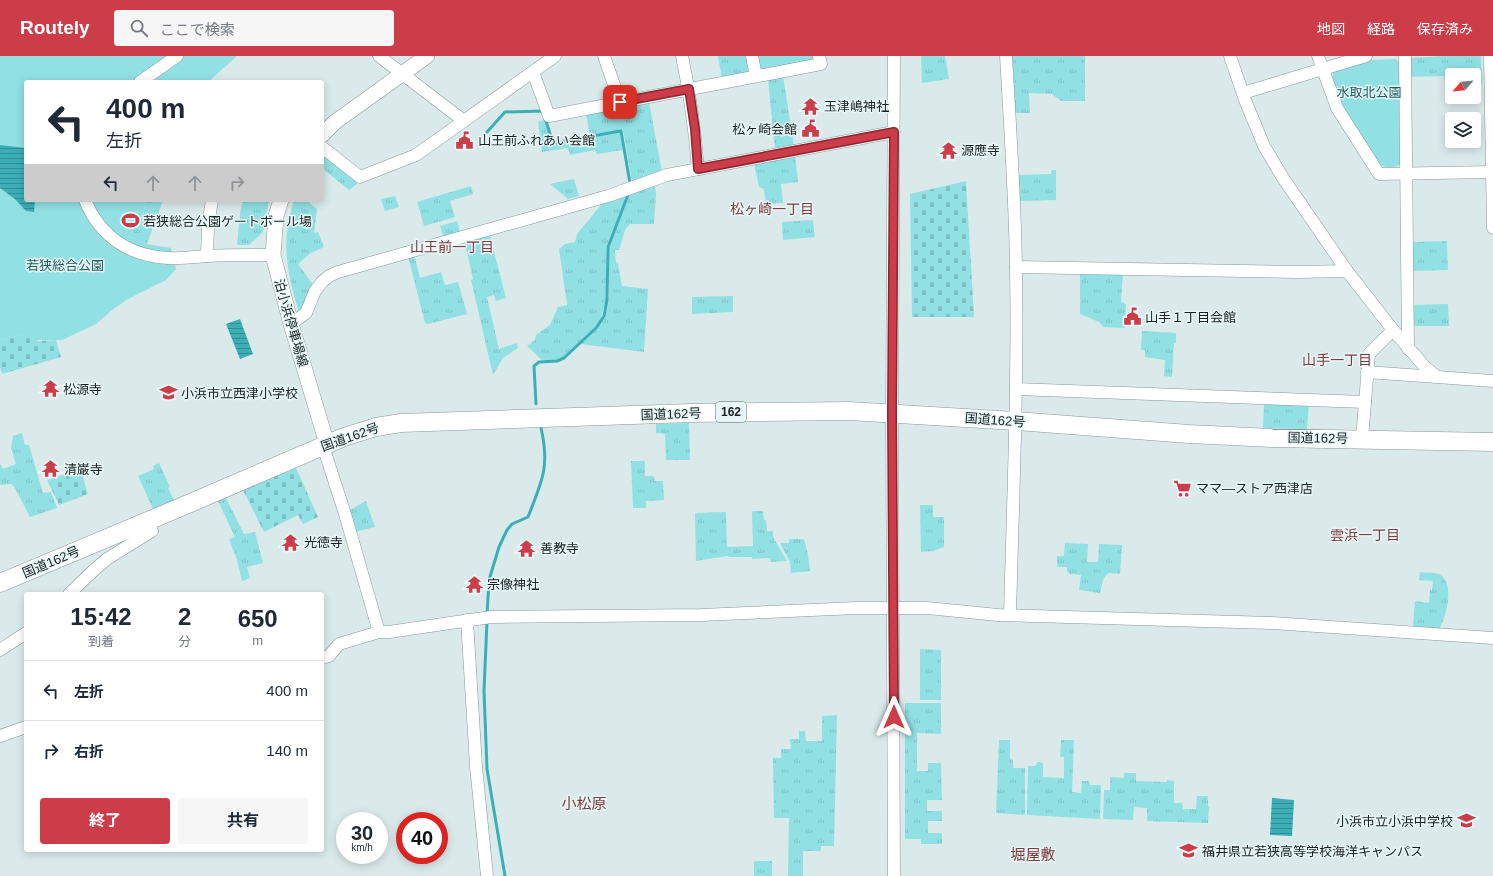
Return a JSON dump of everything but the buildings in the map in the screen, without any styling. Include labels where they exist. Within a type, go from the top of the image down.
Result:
[{"type":"highway","name":"国道162号","points":[[0,583],[325,445],[358,432],[401,423],[728,412],[849,411],[1272,438],[1493,442]]},
{"type":"main road","points":[[324,133],[335,122],[427,56]]},
{"type":"main road","name":"泊小浜停車場線","points":[[280,202],[276,216],[273,255],[325,445]]},
{"type":"street","points":[[143,80],[177,56]]},
{"type":"street","points":[[379,56],[464,121]]},
{"type":"street","points":[[324,149],[360,177],[416,155],[555,56]]},
{"type":"street","points":[[604,56],[620,102]]},
{"type":"street","points":[[682,56],[695,129],[698,169]]},
{"type":"street","points":[[752,56],[756,76]]},
{"type":"street","points":[[533,72],[549,116],[821,64],[819,56]]},
{"type":"street","points":[[894,56],[892,413],[894,876]]},
{"type":"street","points":[[1006,56],[1016,267],[1016,388],[1010,615]]},
{"type":"street","points":[[1230,56],[1264,146],[1290,189],[1347,271],[1393,330],[1424,367],[1436,376]]},
{"type":"street","points":[[1318,56],[1337,108],[1379,174],[1492,172]]},
{"type":"street","points":[[1243,93],[1366,56]]},
{"type":"street","points":[[1405,56],[1408,349]]},
{"type":"street","points":[[1490,56],[1493,228]]},
{"type":"street","points":[[291,324],[306,313],[315,291],[322,282],[328,276],[338,272],[608,196],[667,175],[894,132]]},
{"type":"street","points":[[86,202],[95,219],[104,231],[117,242],[130,250],[148,256],[170,258],[273,255]]},
{"type":"street","points":[[207,256],[208,226],[212,202]]},
{"type":"street","points":[[1016,267],[1298,272],[1347,271]]},
{"type":"street","points":[[1362,439],[1369,354],[1393,330]]},
{"type":"street","points":[[1367,372],[1493,381]]},
{"type":"street","points":[[1016,388],[1366,402]]},
{"type":"street","points":[[325,445],[379,632]]},
{"type":"street","points":[[71,592],[107,559],[152,531],[148,521]]},
{"type":"street","points":[[324,657],[329,656],[338,644],[379,632],[389,632],[487,618],[701,615],[893,608],[928,608],[1010,615],[1105,619],[1272,623],[1493,638]]},
{"type":"street","points":[[467,620],[476,766],[487,876]]},
{"type":"street","points":[[0,650],[24,634]]},
{"type":"street","points":[[0,736],[24,728]]},
{"type":"green space","name":"若狭総合公園","points":[[0,56],[237,56],[210,80],[24,80],[24,202],[146,202],[143,215],[129,236],[147,244],[171,248],[176,269],[166,280],[128,299],[96,324],[62,340],[30,340],[25,334],[0,340]]},
{"type":"green space","points":[[718,56],[747,56],[750,71],[747,74],[722,79]]},
{"type":"green space","points":[[756,56],[815,56],[813,61],[762,71],[758,69]]},
{"type":"green space","points":[[921,56],[945,56],[949,79],[922,83]]},
{"type":"green space","points":[[1009,56],[1085,56],[1085,101],[1061,101],[1052,94],[1029,93],[1030,113],[1013,113]]},
{"type":"green space","points":[[1481,56],[1482,84],[1481,68],[1445,68],[1445,84],[1444,76],[1408,77],[1408,58]]},
{"type":"green space","name":"水取北公園","points":[[1396,59],[1399,63],[1401,163],[1394,167],[1388,167],[1380,165],[1358,132],[1342,104],[1336,91],[1333,79],[1334,70],[1369,60]]},
{"type":"green space","points":[[783,76],[794,146],[775,150],[768,79]]},
{"type":"green space","points":[[649,102],[662,172],[632,182],[623,130],[590,135],[586,114]]},
{"type":"green space","points":[[544,120],[552,144],[620,133],[623,150],[597,154],[595,150],[570,155],[568,148],[542,152],[538,122]]},
{"type":"green space","points":[[795,155],[798,182],[781,184],[783,203],[766,204],[764,189],[759,187],[754,164]]},
{"type":"green space","points":[[324,156],[359,182],[349,190],[324,170]]},
{"type":"green space","points":[[1052,170],[1056,170],[1056,200],[1019,201],[1018,175],[1051,174]]},
{"type":"green space","points":[[574,179],[579,196],[568,199],[550,184]]},
{"type":"green space","points":[[966,181],[974,317],[912,317],[910,194]]},
{"type":"green space","points":[[655,184],[656,194],[654,224],[630,224],[625,230],[619,250],[615,250],[616,263],[618,264],[622,286],[648,289],[644,352],[581,344],[596,330],[606,312],[609,298],[609,247],[630,192]]},
{"type":"green space","points":[[471,186],[473,194],[450,201],[455,217],[424,226],[417,202]]},
{"type":"green space","points":[[627,193],[606,247],[606,301],[600,320],[592,330],[563,357],[555,360],[542,360],[527,346],[535,340],[536,335],[550,325],[558,307],[567,305],[559,249],[565,244],[575,242],[577,234],[606,199]]},
{"type":"green space","points":[[395,196],[399,207],[385,211],[381,199]]},
{"type":"green space","points":[[146,202],[162,202],[147,244],[129,236],[143,215]]},
{"type":"green space","points":[[243,202],[269,202],[263,232],[249,245],[237,245]]},
{"type":"green space","points":[[293,202],[308,202],[317,209],[314,233],[318,232],[324,247],[311,253],[298,264],[314,286],[304,310],[299,312],[288,269],[286,243]]},
{"type":"green space","points":[[813,220],[815,237],[783,240],[782,222]]},
{"type":"green space","points":[[457,221],[461,235],[444,239],[440,226]]},
{"type":"green space","points":[[489,232],[506,298],[496,301],[494,295],[487,297],[499,349],[517,343],[518,348],[503,358],[493,375],[471,280],[473,279],[464,239]]},
{"type":"green space","points":[[1447,241],[1448,270],[1411,271],[1411,242]]},
{"type":"green space","points":[[414,254],[420,278],[441,272],[445,285],[458,282],[467,314],[428,324],[425,323],[408,256]]},
{"type":"green space","points":[[1080,271],[1123,272],[1121,302],[1126,304],[1125,328],[1103,327],[1099,322],[1080,314]]},
{"type":"green space","points":[[733,296],[733,312],[692,314],[692,297]]},
{"type":"green space","points":[[1448,304],[1449,326],[1412,326],[1412,305]]},
{"type":"green space","points":[[1142,331],[1176,333],[1172,377],[1164,376],[1165,360],[1145,357],[1145,350],[1141,350]]},
{"type":"green space","points":[[25,334],[38,341],[56,340],[61,357],[2,374],[0,367],[0,340]]},
{"type":"green space","points":[[1264,402],[1309,403],[1307,429],[1263,428]]},
{"type":"green space","points":[[689,423],[690,460],[666,460],[665,434],[656,433],[656,424]]},
{"type":"green space","points":[[22,433],[25,445],[29,445],[43,493],[51,492],[57,508],[30,517],[12,484],[0,485],[0,463],[3,469],[16,464],[11,448],[13,436]]},
{"type":"green space","points":[[631,461],[645,461],[645,476],[654,476],[655,481],[663,481],[664,500],[646,501],[646,508],[633,508]]},
{"type":"green space","points":[[159,463],[174,500],[153,509],[138,476],[154,469],[153,466]]},
{"type":"green space","points":[[296,468],[318,517],[303,524],[298,515],[264,532],[243,490]]},
{"type":"green space","points":[[80,469],[88,494],[59,505],[47,480]]},
{"type":"green space","points":[[226,498],[244,534],[255,532],[263,563],[247,567],[250,578],[242,581],[237,560],[229,539],[235,537],[218,501]]},
{"type":"green space","points":[[366,501],[375,527],[354,532],[348,511]]},
{"type":"green space","points":[[920,505],[933,505],[933,517],[944,517],[944,547],[933,551],[921,552]]},
{"type":"green space","points":[[752,511],[763,511],[767,531],[773,531],[773,537],[787,561],[771,562],[770,558],[752,559],[752,557],[727,556],[696,561],[695,513],[726,512],[727,547],[753,546]]},
{"type":"green space","points":[[789,539],[804,539],[810,571],[791,573],[790,562],[780,543],[789,543]]},
{"type":"green space","points":[[1065,543],[1088,544],[1087,562],[1098,562],[1099,544],[1122,545],[1120,574],[1108,573],[1103,580],[1100,593],[1079,590],[1081,575],[1069,574],[1067,567],[1057,567],[1057,556],[1064,556]]},
{"type":"green space","points":[[1420,572],[1439,574],[1444,578],[1447,585],[1447,609],[1439,630],[1414,628],[1413,626],[1415,601],[1429,603],[1430,590],[1432,590],[1433,581],[1419,580]]},
{"type":"green space","points":[[920,649],[941,650],[941,700],[920,700]]},
{"type":"green space","points":[[905,703],[941,703],[941,734],[917,733],[917,771],[928,771],[928,763],[941,763],[942,800],[927,800],[927,811],[942,811],[942,821],[928,821],[928,833],[942,833],[942,844],[921,844],[921,839],[905,839]]},
{"type":"green space","points":[[837,715],[834,846],[821,846],[821,851],[803,851],[803,876],[788,876],[789,818],[774,818],[773,758],[781,758],[781,749],[791,749],[790,739],[799,739],[799,731],[805,731],[806,741],[822,741],[822,716]]},
{"type":"green space","points":[[999,740],[1010,740],[1010,759],[1013,760],[1013,768],[1025,768],[1025,815],[996,813]]},
{"type":"green space","points":[[1061,740],[1074,740],[1072,792],[1081,793],[1082,781],[1089,781],[1090,785],[1101,785],[1100,819],[1027,815],[1028,766],[1035,766],[1038,762],[1043,763],[1043,777],[1064,778],[1064,757],[1060,757]]},
{"type":"green space","points":[[1124,773],[1136,773],[1136,781],[1174,781],[1174,803],[1182,803],[1183,809],[1196,809],[1197,796],[1208,796],[1208,823],[1147,821],[1147,808],[1134,807],[1133,820],[1103,819],[1104,790],[1110,790],[1110,777],[1124,778]]},
{"type":"green space","points":[[754,861],[772,861],[772,876],[754,876]]},
{"type":"shaded area","points":[[0,145],[24,148],[24,202],[35,202],[34,212],[26,211],[16,200],[0,188]]},
{"type":"shaded area","points":[[240,319],[253,354],[240,359],[226,324]]},
{"type":"shaded area","points":[[1272,798],[1294,800],[1292,836],[1270,835]]},
{"type":"waterway","points":[[487,132],[505,112],[543,112]]},
{"type":"waterway","points":[[545,118],[553,143],[621,131],[630,183]]},
{"type":"waterway","points":[[536,404],[534,366],[539,362],[557,361],[564,358],[596,328],[604,316],[607,300],[608,247],[629,192]]},
{"type":"waterway","points":[[487,615],[489,580],[499,547],[507,530],[512,524],[528,517],[541,483],[545,464],[544,442],[541,428]]},
{"type":"waterway","points":[[487,621],[484,691],[487,769],[505,876]]},
{"type":"place","name":"玉津嶋神社","points":[[811,106]]},
{"type":"place","name":"松ヶ崎会館","points":[[810,129]]},
{"type":"place","name":"山王前ふれあい会館","points":[[465,140]]},
{"type":"place","name":"源應寺","points":[[948,150]]},
{"type":"place","name":"若狭総合公園ゲートボール場","points":[[130,221]]},
{"type":"place","name":"山手１丁目会館","points":[[1132,317]]},
{"type":"place","name":"松源寺","points":[[50,389]]},
{"type":"place","name":"小浜市立西津小学校","points":[[168,393]]},
{"type":"place","name":"清巌寺","points":[[51,469]]},
{"type":"place","name":"ママ―ストア西津店","points":[[1183,488]]},
{"type":"place","name":"光徳寺","points":[[291,542]]},
{"type":"place","name":"善教寺","points":[[527,548]]},
{"type":"place","name":"宗像神社","points":[[474,584]]},
{"type":"place","name":"小浜市立小浜中学校","points":[[1466,821]]},
{"type":"place","name":"福井県立若狭高等学校海洋キャンパス","points":[[1189,851]]},
{"type":"district","name":"松ヶ崎一丁目","points":[[772,209]]},
{"type":"district","name":"山王前一丁目","points":[[452,247]]},
{"type":"district","name":"山手一丁目","points":[[1337,360]]},
{"type":"district","name":"雲浜一丁目","points":[[1365,535]]},
{"type":"district","name":"小松原","points":[[584,803]]},
{"type":"district","name":"堀屋敷","points":[[1033,854]]},
{"type":"route","points":[[620,102],[689,89],[695,129],[698,169],[894,132],[892,413],[894,717]]}]
